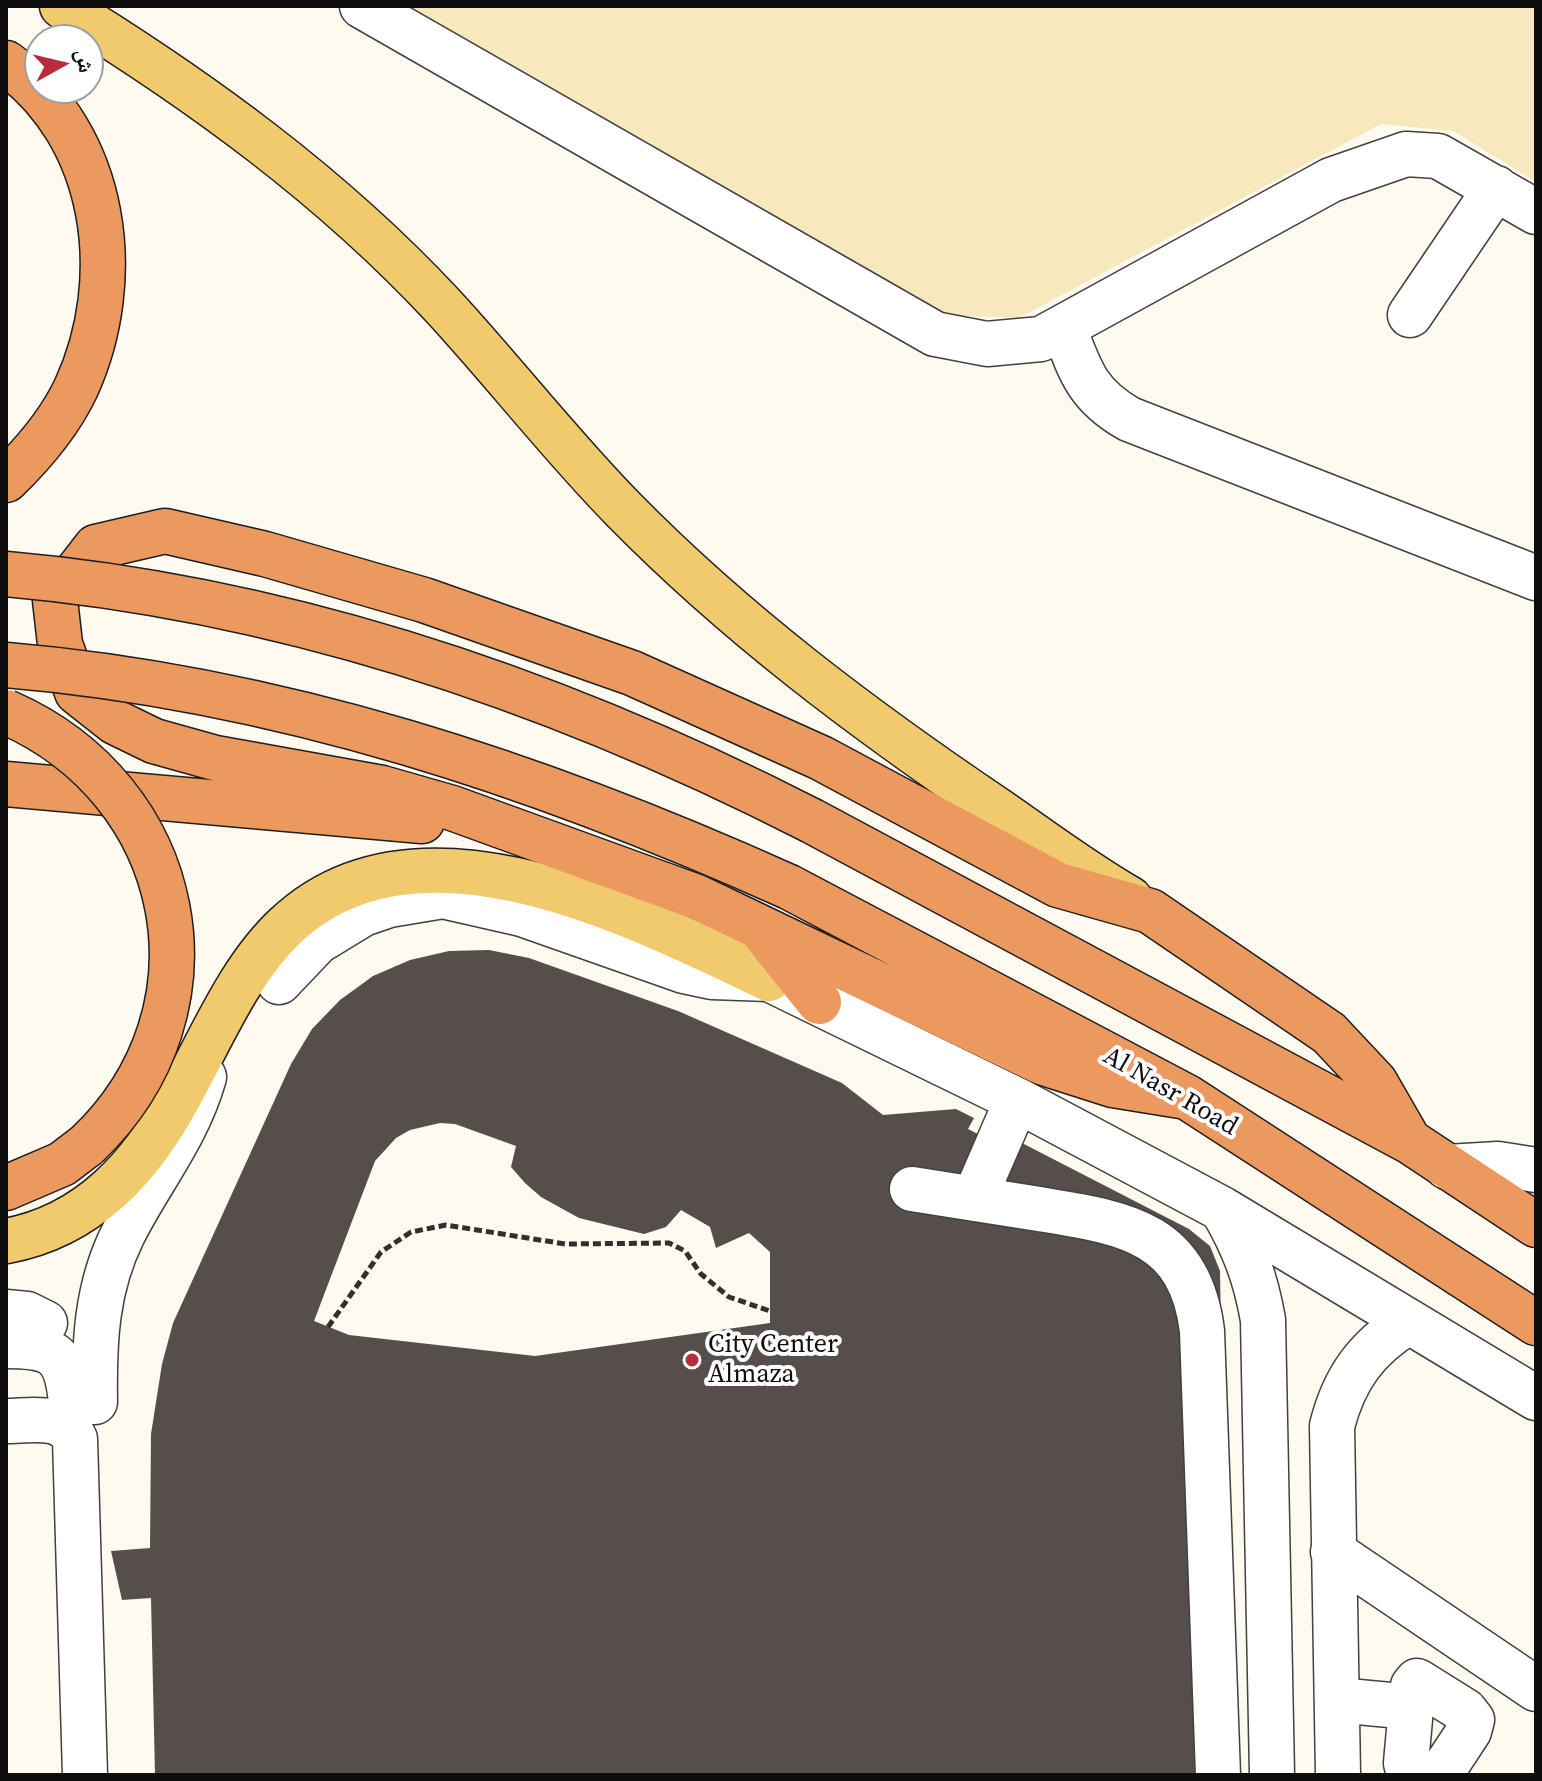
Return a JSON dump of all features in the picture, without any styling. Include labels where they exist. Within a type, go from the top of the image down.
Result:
[{"type":"highway","points":[[6,63],[44,96],[79,148],[99,211],[104,277],[99,316],[75,389],[33,454],[6,480]]},
{"type":"highway","points":[[1187,1097],[1113,1085],[1041,1062],[757,924],[637,873],[521,833],[382,788],[189,751],[154,741],[115,722],[77,692],[60,644],[55,600],[96,547],[165,531],[265,554],[439,605],[632,673],[821,758],[1058,885],[1150,911],[1329,1033],[1375,1082],[1409,1141]]},
{"type":"highway","points":[[6,574],[137,591],[237,609],[435,661],[627,732],[812,821],[1409,1141],[1536,1225]]},
{"type":"highway","name":"Al Nasr Road","points":[[6,665],[199,691],[355,727],[576,797],[789,887],[1187,1097],[1536,1323]]},
{"type":"highway","points":[[6,712],[54,736],[80,755],[123,801],[154,857],[170,918],[170,981],[150,1057],[129,1099],[87,1145],[62,1164],[6,1188]]},
{"type":"highway","points":[[6,784],[521,833]]},
{"type":"highway","points":[[757,924],[819,1002]]},
{"type":"main road","points":[[62,6],[152,61],[254,135],[351,216],[441,305],[624,510],[773,646],[868,720],[1072,864],[1150,911]]},
{"type":"main road","points":[[6,1241],[69,1220],[110,1192],[141,1158],[165,1124],[255,964],[302,912],[344,888],[366,880],[430,872],[483,874],[564,891],[644,920],[769,979]]},
{"type":"street","points":[[362,6],[935,334],[987,344],[1041,339],[1331,180],[1406,154],[1438,156],[1536,212]]},
{"type":"street","points":[[1410,315],[1496,188]]},
{"type":"street","points":[[1064,328],[1083,380],[1103,401],[1129,419],[1536,578]]},
{"type":"street","points":[[279,982],[317,942],[363,914],[402,902],[443,896],[522,914],[684,971],[740,979],[769,979],[1017,1100],[1222,1209],[1536,1398]]},
{"type":"street","points":[[6,1346],[33,1346],[55,1355],[83,1402],[111,1262],[133,1214],[183,1134],[198,1100],[216,1031]]},
{"type":"street","points":[[974,1199],[1017,1100]]},
{"type":"street","points":[[1447,1167],[1498,1164],[1536,1170]]},
{"type":"street","points":[[912,1189],[1132,1227],[1175,1258],[1189,1280],[1199,1305],[1202,1331],[1218,1775]]},
{"type":"street","points":[[1222,1209],[1243,1244],[1257,1281],[1263,1320],[1272,1775]]},
{"type":"street","points":[[1338,1775],[1331,1452],[1338,1400],[1365,1355],[1407,1323]]},
{"type":"street","points":[[6,1421],[56,1421],[72,1430],[75,1439],[85,1775]]},
{"type":"street","points":[[1333,1552],[1536,1689]]},
{"type":"street","points":[[1214,1620],[1268,1620],[1298,1626],[1335,1644]]},
{"type":"street","points":[[1409,1775],[1406,1763],[1411,1707],[1417,1681],[1465,1711],[1472,1720],[1440,1775]]},
{"type":"street","points":[[1337,1700],[1411,1707]]},
{"type":"path","points":[[328,1327],[381,1252],[411,1232],[446,1225],[565,1244],[669,1243],[685,1251],[701,1274],[721,1292],[770,1311]]},
{"type":"sand","points":[[406,6],[1536,6],[1536,182],[1453,131],[1381,124],[1019,318],[946,315]]},
{"type":"building","name":"City Center Almaza","points":[[489,950],[529,958],[678,1011],[842,1083],[883,1115],[956,1109],[974,1118],[968,1129],[1017,1154],[1022,1143],[1189,1229],[1210,1246],[1220,1271],[1228,1775],[155,1775],[151,1598],[122,1600],[111,1551],[150,1548],[151,1434],[162,1364],[173,1323],[291,1064],[312,1029],[340,1000],[373,976],[410,960],[449,951]],"holes":[[[440,1123],[455,1124],[516,1146],[511,1167],[541,1197],[579,1218],[644,1234],[666,1227],[681,1210],[710,1227],[716,1248],[749,1233],[770,1252],[770,1323],[535,1356],[349,1335],[314,1321],[375,1161],[396,1138],[410,1130]]]},
{"type":"place","name":"City Center Almaza","points":[[692,1360]]}]
